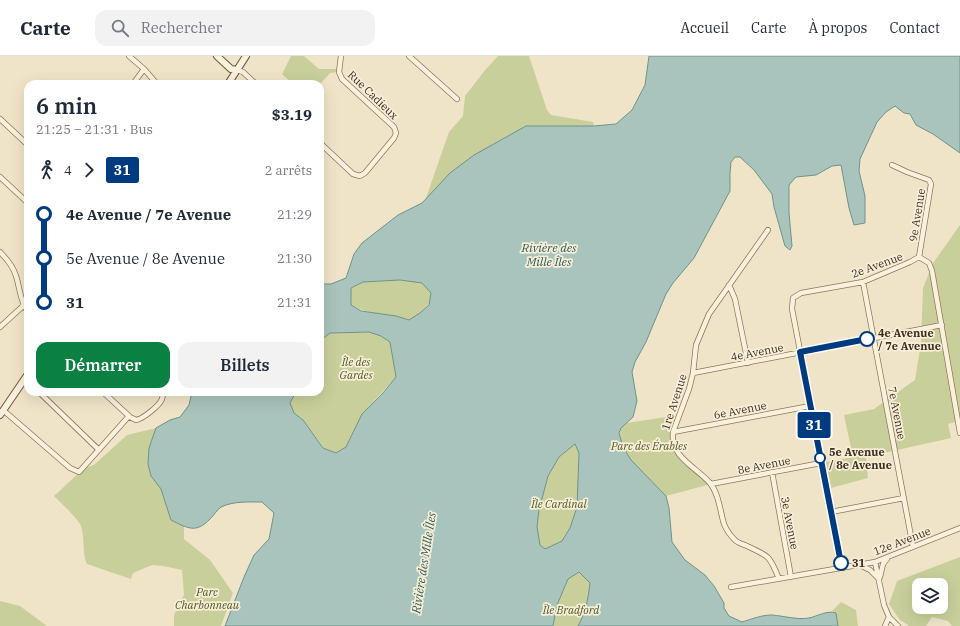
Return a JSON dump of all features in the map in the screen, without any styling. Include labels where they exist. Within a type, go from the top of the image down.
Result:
[{"type":"main road","points":[[217,56],[230,69],[237,70]]},
{"type":"main road","points":[[231,80],[246,56]]},
{"type":"main road","points":[[2,412],[24,382]]},
{"type":"street","points":[[129,56],[154,80]]},
{"type":"street","name":"Rue Cadieux","points":[[324,147],[353,174],[360,176],[365,173],[396,134],[394,127],[342,79],[339,72],[341,56]]},
{"type":"street","points":[[409,56],[456,98]]},
{"type":"street","points":[[136,80],[144,69]]},
{"type":"street","points":[[237,70],[243,72],[252,80]]},
{"type":"street","points":[[0,119],[24,141]]},
{"type":"street","name":"9e Avenue","points":[[892,165],[928,180],[931,184],[919,256],[929,263],[932,271],[960,432]]},
{"type":"street","points":[[0,177],[24,199]]},
{"type":"street","name":"1re Avenue","points":[[768,230],[709,314],[696,345],[693,373],[689,389],[673,432],[672,439],[675,448],[688,464],[711,484],[717,496],[724,525],[735,540],[767,556],[774,565],[779,579]]},
{"type":"street","points":[[0,252],[8,260],[16,275],[23,306],[0,327]]},
{"type":"street","name":"2e Avenue","points":[[800,352],[792,309],[793,298],[801,293],[863,282],[910,262],[919,256]]},
{"type":"street","name":"7e Avenue","points":[[863,282],[913,547]]},
{"type":"street","points":[[729,285],[735,299],[748,362]]},
{"type":"street","name":"4e Avenue","points":[[693,373],[942,325]]},
{"type":"street","points":[[800,352],[842,568]]},
{"type":"street","points":[[43,396],[99,450]]},
{"type":"street","points":[[107,396],[129,416],[136,420],[144,418],[160,402],[162,396]]},
{"type":"street","name":"6e Avenue","points":[[673,432],[810,406]]},
{"type":"street","points":[[2,412],[70,468],[79,472],[129,416]]},
{"type":"street","name":"8e Avenue","points":[[711,484],[821,463]]},
{"type":"street","name":"3e Avenue","points":[[772,472],[791,577]]},
{"type":"street","points":[[831,512],[904,498]]},
{"type":"street","name":"12e Avenue","points":[[731,587],[875,562],[960,528]]},
{"type":"street","points":[[879,579],[883,564],[888,558]]},
{"type":"street","points":[[875,562],[884,605],[889,617],[898,626]]},
{"type":"street","points":[[858,565],[870,570],[879,579]]},
{"type":"street","points":[[885,626],[889,617]]},
{"type":"green space","points":[[291,56],[304,56],[319,69],[337,69],[337,72],[330,73],[324,80],[289,80],[282,74]]},
{"type":"green space","points":[[498,56],[529,56],[547,110],[551,115],[593,122],[594,126],[526,126],[426,198],[449,132],[463,116],[465,96]]},
{"type":"green space","points":[[960,225],[960,421],[948,424],[951,438],[866,457],[868,478],[831,488],[826,462],[853,457],[844,415],[874,409],[915,380],[921,343],[923,288],[933,263]]},
{"type":"green space","points":[[400,280],[422,283],[431,293],[429,304],[420,313],[409,320],[372,313],[351,305],[351,288],[363,282]]},
{"type":"green space","name":"Île des Gardes","points":[[369,332],[381,336],[390,342],[396,377],[362,414],[346,447],[336,453],[324,448],[303,420],[294,413],[290,403],[294,396],[324,396],[324,338],[330,333]]},
{"type":"green space","name":"Parc Charbonneau","points":[[191,396],[195,396],[274,513],[262,502],[236,503],[218,509],[208,521],[202,525],[196,527],[184,527],[184,539],[210,560],[233,593],[221,626],[174,626],[174,615],[184,595],[182,570],[152,565],[133,573],[131,579],[87,564],[85,560],[83,536],[80,523],[54,496],[84,469],[95,464],[127,435],[156,428],[170,420],[180,417],[189,405]]},
{"type":"green space","name":"Parc des Érables","points":[[679,415],[673,432],[675,448],[711,484],[666,496],[630,459],[621,441],[620,431],[627,423]]},
{"type":"green space","name":"Ïle Cardinal","points":[[575,444],[579,453],[577,507],[570,528],[562,541],[545,549],[540,546],[537,527],[539,510],[548,476],[559,457]]},
{"type":"green space","points":[[960,557],[960,626],[952,626],[948,621],[932,617],[926,626],[909,626],[899,619],[889,604],[897,581]]},
{"type":"green space","name":"Ïle Bradford","points":[[579,572],[590,583],[581,621],[578,626],[553,626],[557,605],[568,579]]},
{"type":"green space","points":[[0,601],[20,606],[47,626],[0,626]]},
{"type":"green space","points":[[841,602],[856,610],[858,626],[838,626],[836,613],[832,611]]},
{"type":"water","name":"Rivière des Mille Îles","points":[[649,56],[960,56],[960,153],[933,134],[916,125],[910,114],[904,113],[895,106],[886,112],[877,122],[860,159],[859,171],[865,196],[865,223],[854,225],[849,208],[841,165],[832,166],[816,175],[796,177],[789,185],[789,213],[792,246],[790,250],[785,246],[774,207],[772,194],[754,170],[740,157],[735,157],[731,162],[730,191],[694,258],[673,283],[666,294],[646,342],[635,362],[632,372],[637,401],[633,417],[621,428],[619,433],[623,447],[631,460],[666,496],[669,508],[672,542],[685,560],[705,575],[714,586],[724,603],[724,608],[729,616],[742,622],[768,615],[809,618],[833,612],[836,613],[838,626],[578,626],[583,616],[590,583],[579,572],[568,579],[557,605],[553,626],[225,626],[254,555],[269,539],[274,513],[262,502],[241,502],[221,507],[205,524],[200,527],[191,528],[171,520],[161,489],[151,476],[148,464],[149,448],[156,428],[170,420],[180,417],[189,405],[191,396],[294,396],[290,403],[294,413],[303,420],[323,448],[336,453],[346,447],[362,414],[383,393],[396,377],[390,342],[381,336],[369,332],[330,333],[324,338],[324,284],[331,284],[346,278],[354,254],[362,243],[398,215],[422,203],[450,173],[474,155],[526,126],[594,126],[616,124],[632,110],[645,85]],"holes":[[[400,280],[422,283],[431,293],[429,305],[409,320],[396,316],[361,311],[351,305],[351,288],[363,282]],[[575,444],[579,453],[577,507],[570,528],[562,541],[545,549],[540,545],[537,527],[539,510],[548,476],[559,457]]]},
{"type":"bus line","name":"31","points":[[841,563],[800,352],[867,339]]},
{"type":"place","name":"4e Avenue / 7e Avenue","points":[[867,339]]},
{"type":"place","name":"5e Avenue / 8e Avenue","points":[[820,458]]},
{"type":"place","name":"31","points":[[841,563]]}]
